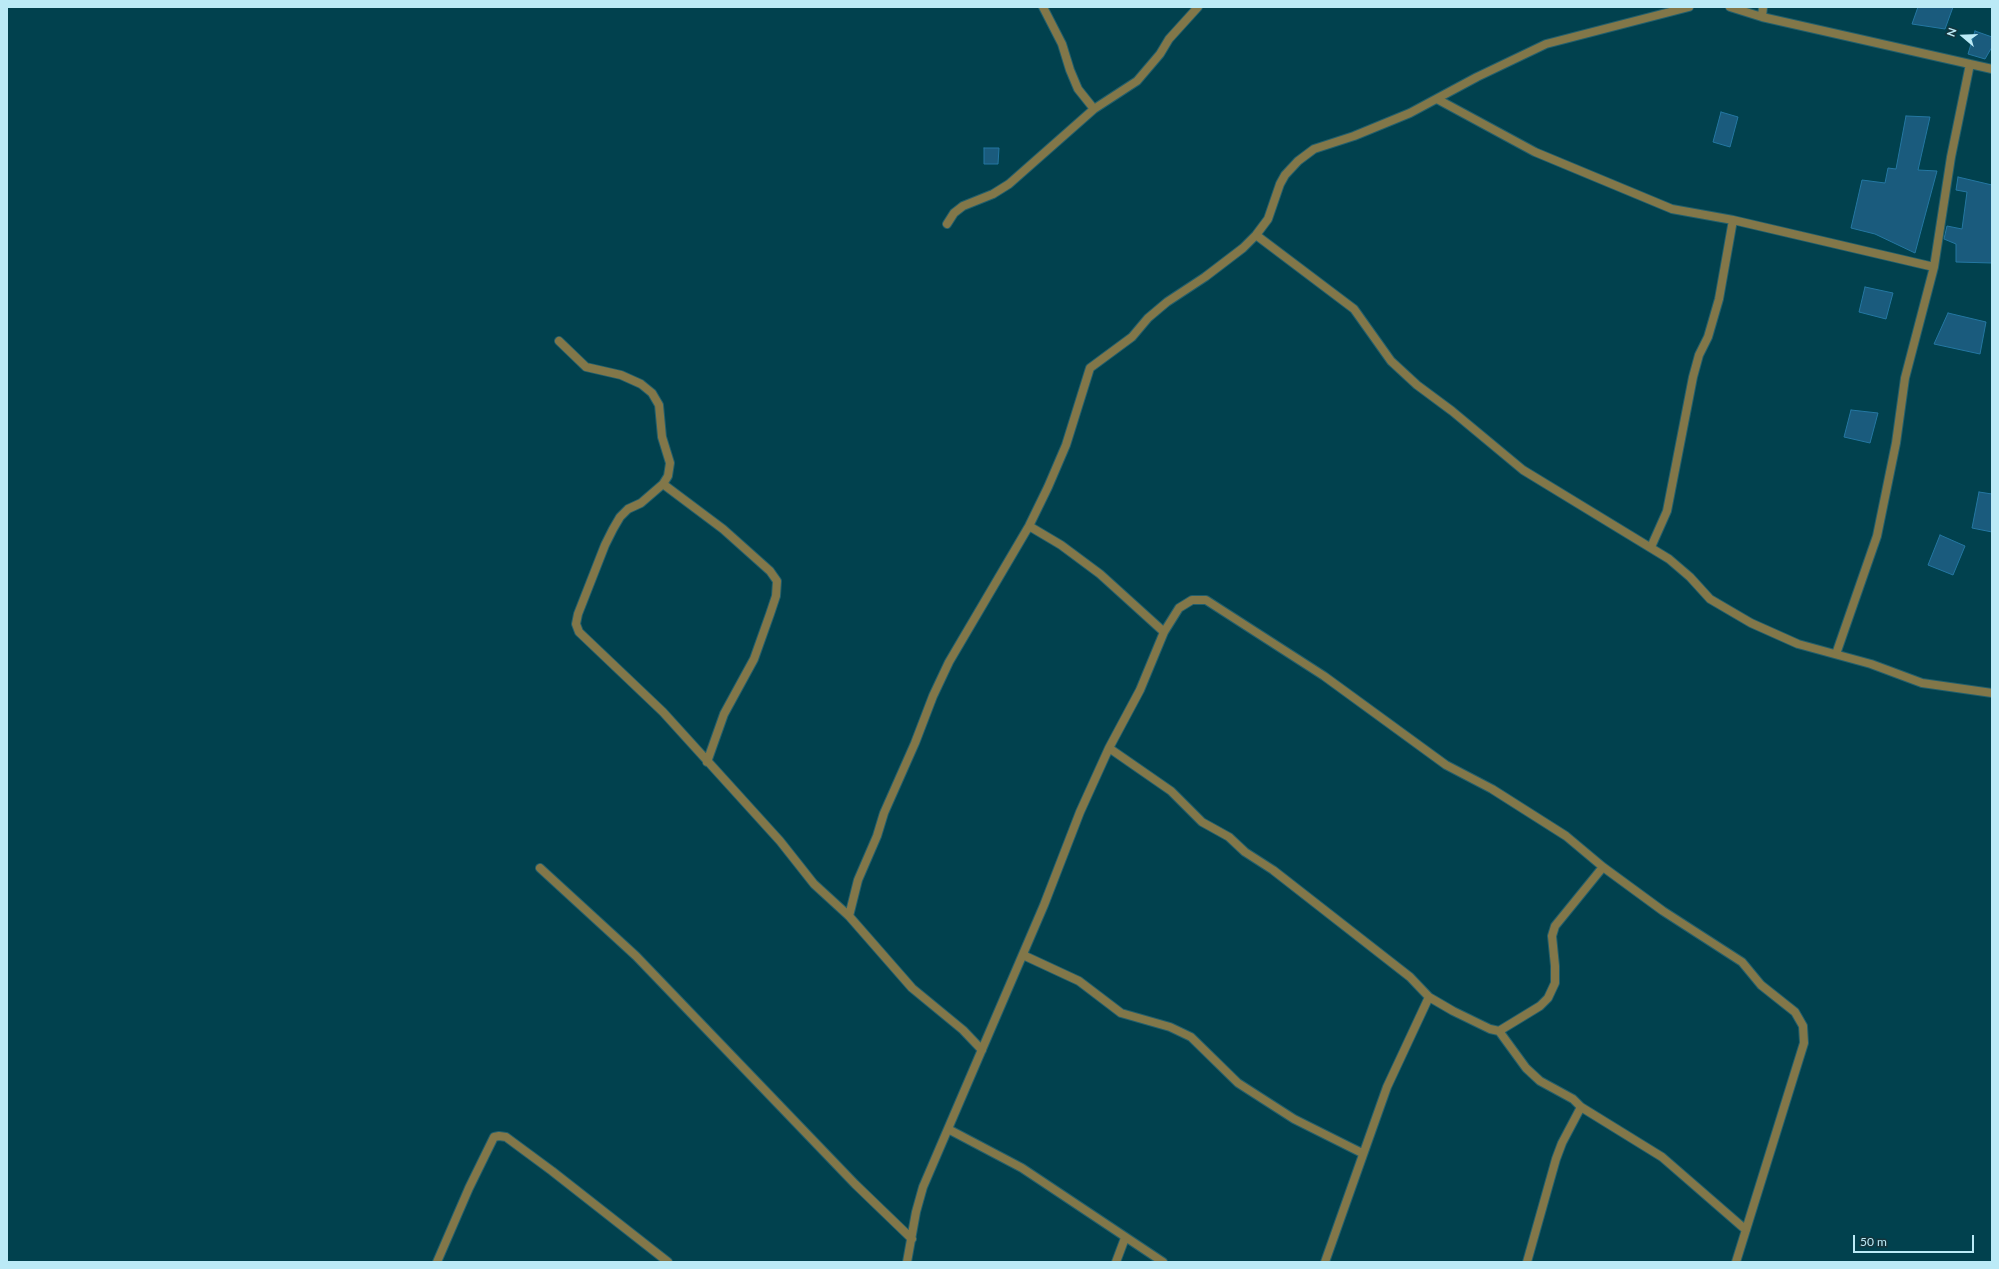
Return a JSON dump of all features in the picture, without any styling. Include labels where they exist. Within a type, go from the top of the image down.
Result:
[{"type":"street","points":[[1043,7],[1062,44],[1078,89],[1094,108]]},
{"type":"street","points":[[947,224],[954,213],[963,206],[993,194],[1009,184],[1094,108],[1137,81],[1160,54],[1169,39],[1198,7]]},
{"type":"street","points":[[849,916],[858,880],[877,836],[884,813],[915,743],[932,696],[952,656],[1029,526],[1066,445],[1090,368],[1132,337],[1148,318],[1167,302],[1205,277],[1243,248],[1256,235],[1268,219],[1280,184],[1285,175],[1298,161],[1314,149],[1354,136],[1410,113],[1477,77],[1546,44],[1689,7]]},
{"type":"street","points":[[1730,7],[1762,17],[1992,69]]},
{"type":"street","points":[[1762,17],[1763,7]]},
{"type":"street","points":[[1836,654],[1877,536],[1896,442],[1905,378],[1934,267],[1951,157],[1970,64]]},
{"type":"street","points":[[1437,99],[1535,152],[1672,209],[1733,220],[1934,267]]},
{"type":"street","points":[[1651,547],[1667,512],[1693,377],[1699,355],[1708,337],[1719,299],[1733,220]]},
{"type":"street","points":[[1256,235],[1354,309],[1391,361],[1406,375],[1523,470],[1669,559],[1690,577],[1710,599],[1751,623],[1798,644],[1836,654],[1922,683],[1992,693]]},
{"type":"street","points":[[559,341],[586,367],[622,375],[641,384],[652,393],[659,405],[662,437],[670,463],[668,476],[663,484],[642,503],[628,509],[620,517],[605,545],[578,614],[576,624],[579,632],[662,712],[780,841],[814,884],[849,916],[912,988],[953,1021],[982,1050]]},
{"type":"street","points":[[663,484],[723,529],[770,572],[777,581],[776,596],[754,659],[724,714],[707,762]]},
{"type":"street","points":[[1029,526],[1061,545],[1100,574],[1164,632]]},
{"type":"street","points":[[907,1262],[916,1212],[923,1187],[1023,955],[1080,812],[1108,748],[1140,690],[1164,632],[1179,608],[1192,600],[1206,600],[1324,676],[1446,765],[1492,789],[1566,836],[1603,867],[1663,911],[1742,962],[1761,985],[1795,1012],[1803,1026],[1804,1043],[1736,1262]]},
{"type":"street","points":[[1108,748],[1171,791],[1202,822],[1229,838],[1245,852],[1277,874],[1410,977],[1429,997],[1477,1022],[1499,1031],[1526,1068],[1540,1081],[1573,1099],[1581,1107],[1662,1157],[1746,1230]]},
{"type":"street","points":[[1499,1031],[1540,1006],[1548,998],[1555,983],[1552,936],[1555,926],[1603,867]]},
{"type":"street","points":[[540,868],[636,956],[838,1167],[912,1239]]},
{"type":"street","points":[[1023,955],[1078,981],[1121,1013],[1170,1027],[1191,1037],[1238,1083],[1294,1119],[1362,1153]]},
{"type":"street","points":[[1325,1262],[1362,1153],[1387,1087],[1429,997]]},
{"type":"street","points":[[1527,1262],[1558,1154],[1581,1107]]},
{"type":"street","points":[[948,1129],[1022,1168],[1163,1262]]},
{"type":"street","points":[[437,1262],[469,1188],[494,1137],[499,1136],[506,1137],[552,1171],[668,1262]]},
{"type":"street","points":[[1116,1262],[1125,1238]]},
{"type":"building","points":[[1918,7],[1953,7],[1945,29],[1912,24]]},
{"type":"building","points":[[1975,31],[1992,37],[1992,47],[1985,59],[1968,54]]},
{"type":"building","points":[[1721,112],[1738,117],[1730,147],[1713,142]]},
{"type":"building","points":[[1906,116],[1930,117],[1918,170],[1937,171],[1915,253],[1875,234],[1851,228],[1862,180],[1885,183],[1888,168],[1896,169]]},
{"type":"building","points":[[984,148],[999,148],[998,164],[984,164]]},
{"type":"building","points":[[1958,177],[1992,185],[1992,263],[1956,262],[1956,244],[1944,239],[1947,226],[1962,229],[1967,192],[1956,190]]},
{"type":"building","points":[[1865,287],[1893,293],[1886,319],[1859,312]]},
{"type":"building","points":[[1948,313],[1986,322],[1980,354],[1934,344]]},
{"type":"building","points":[[1851,410],[1878,413],[1870,443],[1844,437]]},
{"type":"building","points":[[1979,492],[1992,494],[1992,532],[1972,528]]},
{"type":"building","points":[[1940,535],[1965,546],[1953,575],[1928,565]]}]
